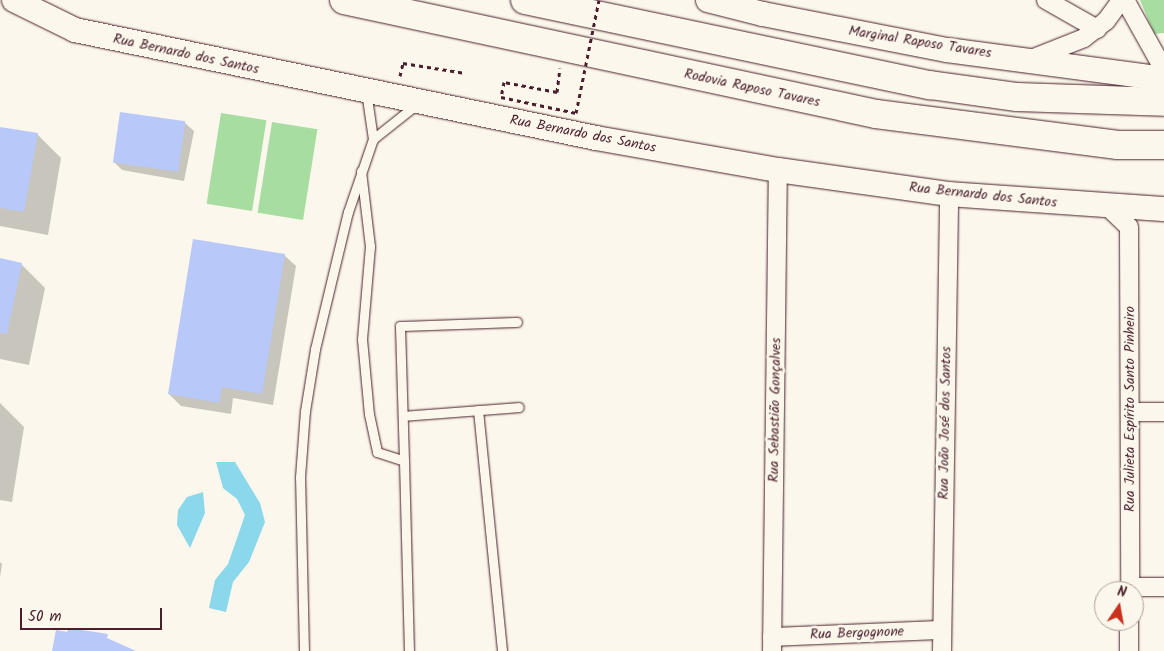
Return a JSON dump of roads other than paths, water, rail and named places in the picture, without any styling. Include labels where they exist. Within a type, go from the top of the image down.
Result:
[{"type":"highway","name":"Rodovia Raposo Tavares","points":[[344,0],[876,114],[1109,144],[1164,144]]},
{"type":"highway","points":[[525,0],[930,85],[1017,97],[1164,102]]},
{"type":"street","name":"Rua Bernardo dos Santos","points":[[14,0],[75,30],[419,103],[778,170],[949,194],[1157,208]]},
{"type":"street","name":"Marginal Raposo Tavares","points":[[708,0],[947,50],[1031,59],[1164,79]]},
{"type":"street","points":[[1046,0],[1097,29]]},
{"type":"street","points":[[1031,59],[1066,46],[1097,29],[1123,0],[1164,70]]},
{"type":"street","name":"Rua Sebastião Gonçalves","points":[[772,644],[778,170]]},
{"type":"street","name":"Rua João José dos Santos","points":[[942,651],[949,194]]},
{"type":"street","points":[[1107,206],[1129,227],[1157,208]]},
{"type":"street","name":"Rua Julieta Espírito Santo Pinheiro","points":[[1129,227],[1132,412],[1130,581]]},
{"type":"street","points":[[1132,412],[1164,412]]},
{"type":"street","points":[[1144,588],[1164,587]]},
{"type":"street","name":"Rua Bergognone","points":[[772,644],[942,630]]},
{"type":"street","points":[[1129,631],[1129,651]]},
{"type":"lane","points":[[366,91],[373,139]]},
{"type":"lane","points":[[304,651],[300,478],[305,411],[315,349],[361,168],[373,139],[419,103]]},
{"type":"lane","points":[[361,168],[370,246],[362,339],[369,414],[377,452],[404,461]]},
{"type":"lane","points":[[408,651],[400,326],[517,322]]},
{"type":"lane","points":[[403,416],[518,407]]},
{"type":"lane","points":[[478,410],[502,651]]},
{"type":"water","points":[[216,462],[235,462],[260,503],[265,522],[249,562],[233,582],[226,612],[209,608],[215,580],[228,564],[245,515],[237,499],[223,488]]},
{"type":"water","points":[[203,492],[205,513],[190,548],[177,525],[178,510],[187,497]]}]
